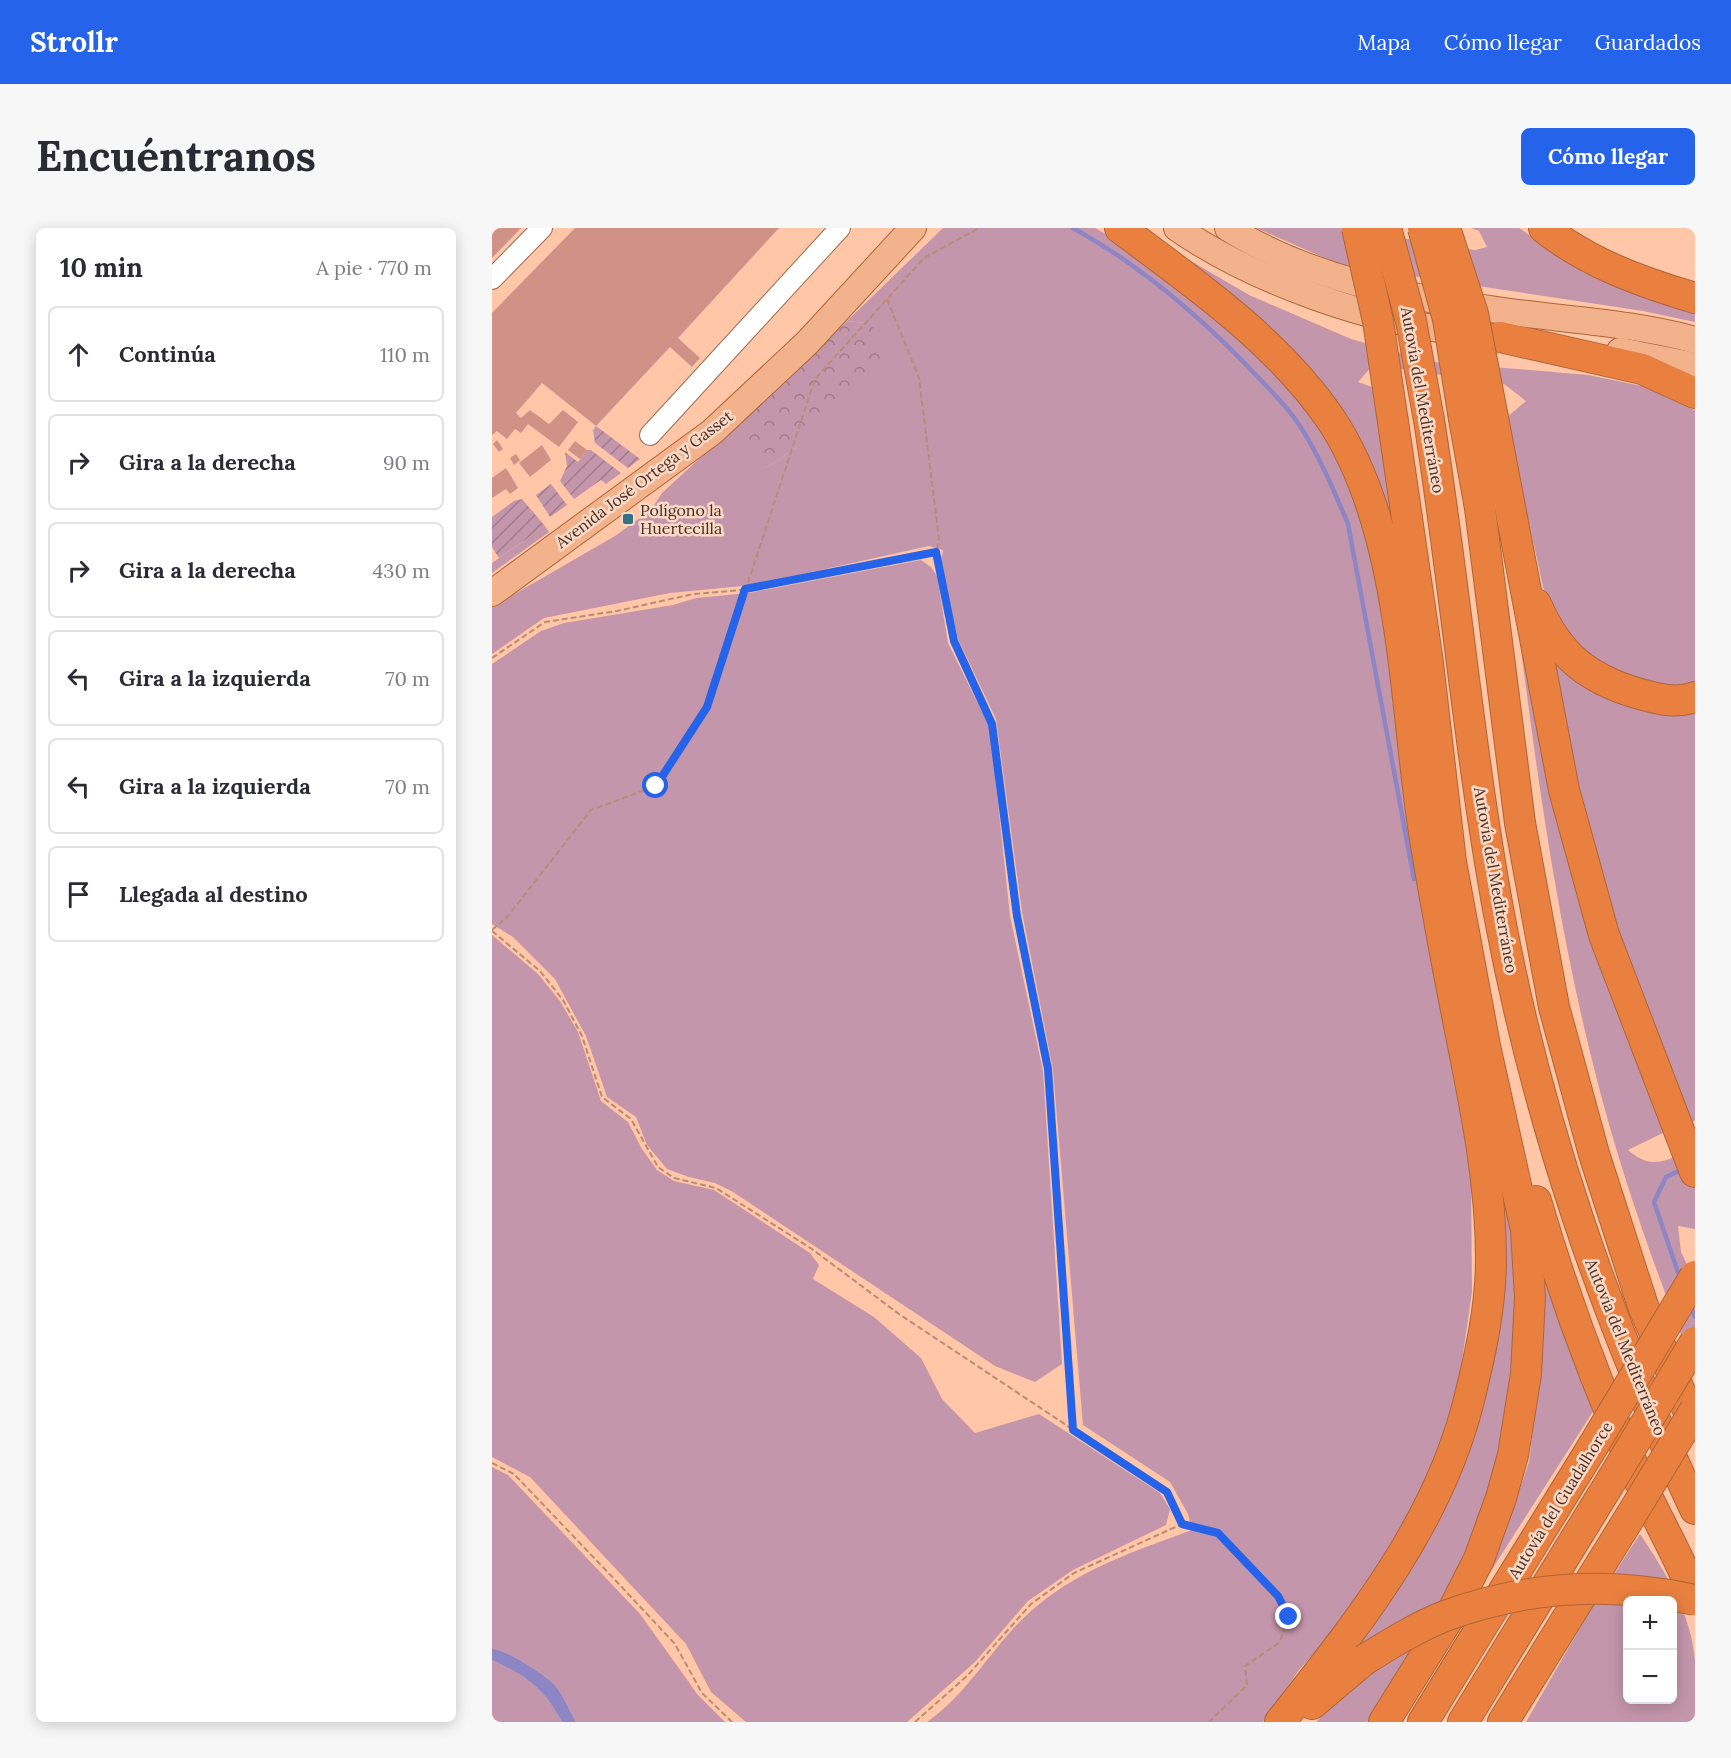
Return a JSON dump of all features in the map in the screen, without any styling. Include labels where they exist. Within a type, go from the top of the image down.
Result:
[{"type":"highway","points":[[1120,228],[1240,320],[1280,357],[1330,419],[1359,474],[1378,527],[1394,600],[1425,837],[1485,1155],[1491,1263],[1482,1341],[1468,1403],[1451,1460],[1430,1508],[1382,1588],[1350,1634],[1280,1722]]},
{"type":"highway","points":[[1356,228],[1378,321],[1428,663],[1451,862],[1485,1046],[1526,1230],[1530,1297],[1526,1374],[1513,1455],[1479,1559],[1450,1616],[1384,1722]]},
{"type":"highway","name":"Autovía del Mediterráneo","points":[[1386,228],[1411,321],[1429,420],[1499,914],[1534,1075],[1575,1215],[1621,1341],[1695,1509]]},
{"type":"highway","name":"Autovía del Mediterráneo","points":[[1423,228],[1479,418],[1480,508],[1520,823],[1554,1007],[1594,1154],[1643,1306],[1695,1426]]},
{"type":"highway","points":[[1445,228],[1473,314],[1479,418],[1500,458],[1536,604],[1549,633],[1576,665],[1610,685],[1659,700],[1692,699]]},
{"type":"highway","points":[[1544,228],[1571,249],[1646,283],[1695,298]]},
{"type":"highway","points":[[1500,337],[1642,369],[1695,393]]},
{"type":"highway","points":[[1500,458],[1564,790],[1604,935],[1695,1172]]},
{"type":"highway","points":[[1295,1722],[1310,1706],[1364,1660],[1444,1617],[1484,1604],[1552,1590],[1595,1587],[1637,1589],[1695,1598],[1683,1566],[1642,1486],[1581,1336],[1541,1218],[1491,1032],[1474,981]]},
{"type":"highway","name":"Autovía del Guadalhorce","points":[[1423,1722],[1695,1276]]},
{"type":"highway","name":"Autovía del Guadalhorce","points":[[1463,1722],[1695,1342]]},
{"type":"highway","points":[[1503,1722],[1695,1410]]},
{"type":"main road","name":"Avenida José Ortega y Gasset","points":[[492,593],[712,432],[807,344],[913,228]]},
{"type":"main road","points":[[1177,228],[1234,263],[1365,312],[1448,331],[1605,348],[1695,366]]},
{"type":"main road","points":[[1228,228],[1325,273],[1401,294],[1497,310],[1583,319],[1695,340]]},
{"type":"street","points":[[492,279],[542,228]]},
{"type":"street","points":[[651,435],[840,228]]},
{"type":"path","points":[[979,228],[924,258],[815,379],[707,707],[656,786],[591,810],[508,916],[492,930],[540,971],[563,1000],[582,1036],[602,1097],[631,1119],[644,1147],[658,1167],[674,1178],[716,1188],[812,1249],[899,1314],[1167,1492],[1182,1524]]},
{"type":"path","points":[[886,300],[918,378],[939,538],[936,552],[954,641],[992,724],[1017,916],[1048,1069],[1073,1430]]},
{"type":"path","points":[[492,658],[545,622],[693,594],[745,589],[936,552]]},
{"type":"path","points":[[492,1463],[514,1474],[675,1644],[702,1693],[732,1722]]},
{"type":"path","points":[[915,1722],[967,1676],[1031,1604],[1074,1573],[1182,1524],[1218,1533],[1278,1596],[1289,1617],[1279,1643],[1245,1666],[1247,1685],[1209,1722]]},
{"type":"green space","points":[[943,228],[1095,228],[1141,254],[1234,327],[1327,429],[1365,515],[1471,1172],[1472,1292],[1456,1402],[1419,1494],[1368,1594],[1299,1670],[1263,1722],[927,1722],[957,1696],[1022,1619],[1054,1593],[1111,1561],[1192,1530],[1188,1514],[1170,1482],[1083,1425],[1053,1070],[1022,912],[996,719],[958,639],[941,563],[943,550],[929,546],[753,585],[670,593],[544,618],[492,654],[492,607],[615,536],[651,510],[662,493],[750,412],[766,468],[796,448],[865,323],[847,321]]},
{"type":"green space","points":[[1256,228],[1340,228],[1475,250],[1487,247],[1479,231],[1471,228],[1519,228],[1583,272],[1631,293],[1695,311],[1695,322],[1643,311],[1352,267],[1327,259]]},
{"type":"green space","points":[[1186,258],[1249,295],[1351,339],[1434,362],[1588,375],[1642,386],[1695,410],[1695,682],[1682,686],[1634,681],[1587,658],[1559,627],[1544,591],[1506,418],[1526,401],[1504,384],[1373,365],[1358,382],[1378,389],[1407,617],[1329,392],[1266,323]]},
{"type":"green space","points":[[847,321],[865,323],[879,331],[884,351],[876,373],[796,448],[766,468],[742,444],[750,412]]},
{"type":"green space","points":[[596,426],[640,459],[628,468],[595,443],[593,430]]},
{"type":"green space","points":[[587,450],[591,450],[621,473],[606,484],[601,480],[574,499],[560,481],[567,466],[565,452],[578,462]]},
{"type":"green space","points":[[551,484],[567,505],[550,517],[536,495]]},
{"type":"green space","points":[[522,499],[545,526],[499,558],[492,547],[492,517],[514,501]]},
{"type":"green space","points":[[545,526],[549,532],[492,573],[492,563]]},
{"type":"green space","points":[[921,560],[931,567],[937,576],[948,643],[990,728],[1010,916],[1043,1071],[1062,1364],[1035,1382],[995,1366],[733,1192],[715,1183],[667,1169],[647,1145],[636,1117],[607,1097],[586,1036],[555,979],[513,937],[492,924],[492,664],[541,631],[564,623],[673,605],[696,598],[749,593]]},
{"type":"green space","points":[[1514,594],[1669,1130],[1628,1150],[1645,1161],[1653,1162],[1668,1160],[1695,1149],[1695,1229],[1678,1226],[1681,1252],[1695,1281],[1695,1370],[1632,1200],[1585,1033],[1549,846]]},
{"type":"green space","points":[[1549,649],[1695,710],[1695,1121],[1686,1121],[1615,929],[1579,796]]},
{"type":"green space","points":[[492,935],[538,974],[560,1001],[578,1032],[601,1101],[628,1122],[642,1149],[657,1170],[674,1181],[714,1190],[810,1253],[819,1265],[813,1279],[874,1317],[921,1358],[942,1399],[975,1433],[1039,1414],[1160,1493],[1170,1509],[1166,1525],[1073,1570],[1028,1601],[975,1662],[907,1722],[746,1722],[711,1692],[686,1644],[530,1477],[492,1457]]},
{"type":"green space","points":[[1495,1177],[1511,1201],[1518,1284],[1514,1353],[1501,1444],[1479,1519],[1445,1598],[1367,1722],[1316,1722],[1341,1698],[1328,1674],[1464,1456]]},
{"type":"green space","points":[[1537,1259],[1594,1410],[1480,1588],[1501,1545],[1529,1462],[1539,1375]]},
{"type":"green space","points":[[492,1467],[508,1475],[640,1614],[698,1695],[725,1722],[576,1722],[554,1684],[515,1657],[492,1649]]},
{"type":"green space","points":[[1640,1534],[1677,1596],[1623,1596],[1623,1704],[1677,1704],[1677,1596],[1693,1644],[1695,1722],[1526,1722],[1588,1614]]},
{"type":"green space","points":[[492,1660],[525,1678],[541,1691],[562,1722],[492,1722]]},
{"type":"shaded area","points":[[492,1649],[515,1657],[554,1684],[576,1722],[562,1722],[541,1691],[525,1678],[492,1660]]},
{"type":"building","points":[[492,228],[521,228],[492,258]]},
{"type":"building","points":[[575,228],[779,228],[678,338],[700,358],[692,367],[670,347],[596,426],[542,383],[516,413],[521,418],[530,410],[549,424],[563,410],[578,422],[559,447],[528,424],[521,433],[515,429],[507,439],[497,431],[492,435],[492,313]]},
{"type":"building","points":[[497,440],[503,449],[499,452],[493,444]]},
{"type":"building","points":[[575,441],[587,450],[580,459],[568,450]]},
{"type":"building","points":[[542,445],[551,460],[530,477],[519,463]]},
{"type":"building","points":[[516,454],[520,460],[514,465],[510,458]]},
{"type":"building","points":[[506,468],[518,488],[510,494],[506,489],[492,498],[492,478]]},
{"type":"waterway","points":[[1073,228],[1147,276],[1213,332],[1284,405],[1314,450],[1348,524],[1414,879]]},
{"type":"waterway","points":[[1680,1278],[1654,1202],[1666,1177],[1683,1169]]},
{"type":"waterway","points":[[1690,1305],[1695,1317]]},
{"type":"place","name":"Polígono la Huertecilla","points":[[628,519]]},
{"type":"route","points":[[656,786],[707,707],[745,589],[755,589],[936,552],[954,641],[992,724],[1017,916],[1048,1069],[1073,1430],[1167,1492],[1182,1524],[1218,1533],[1278,1596],[1289,1617]]}]
